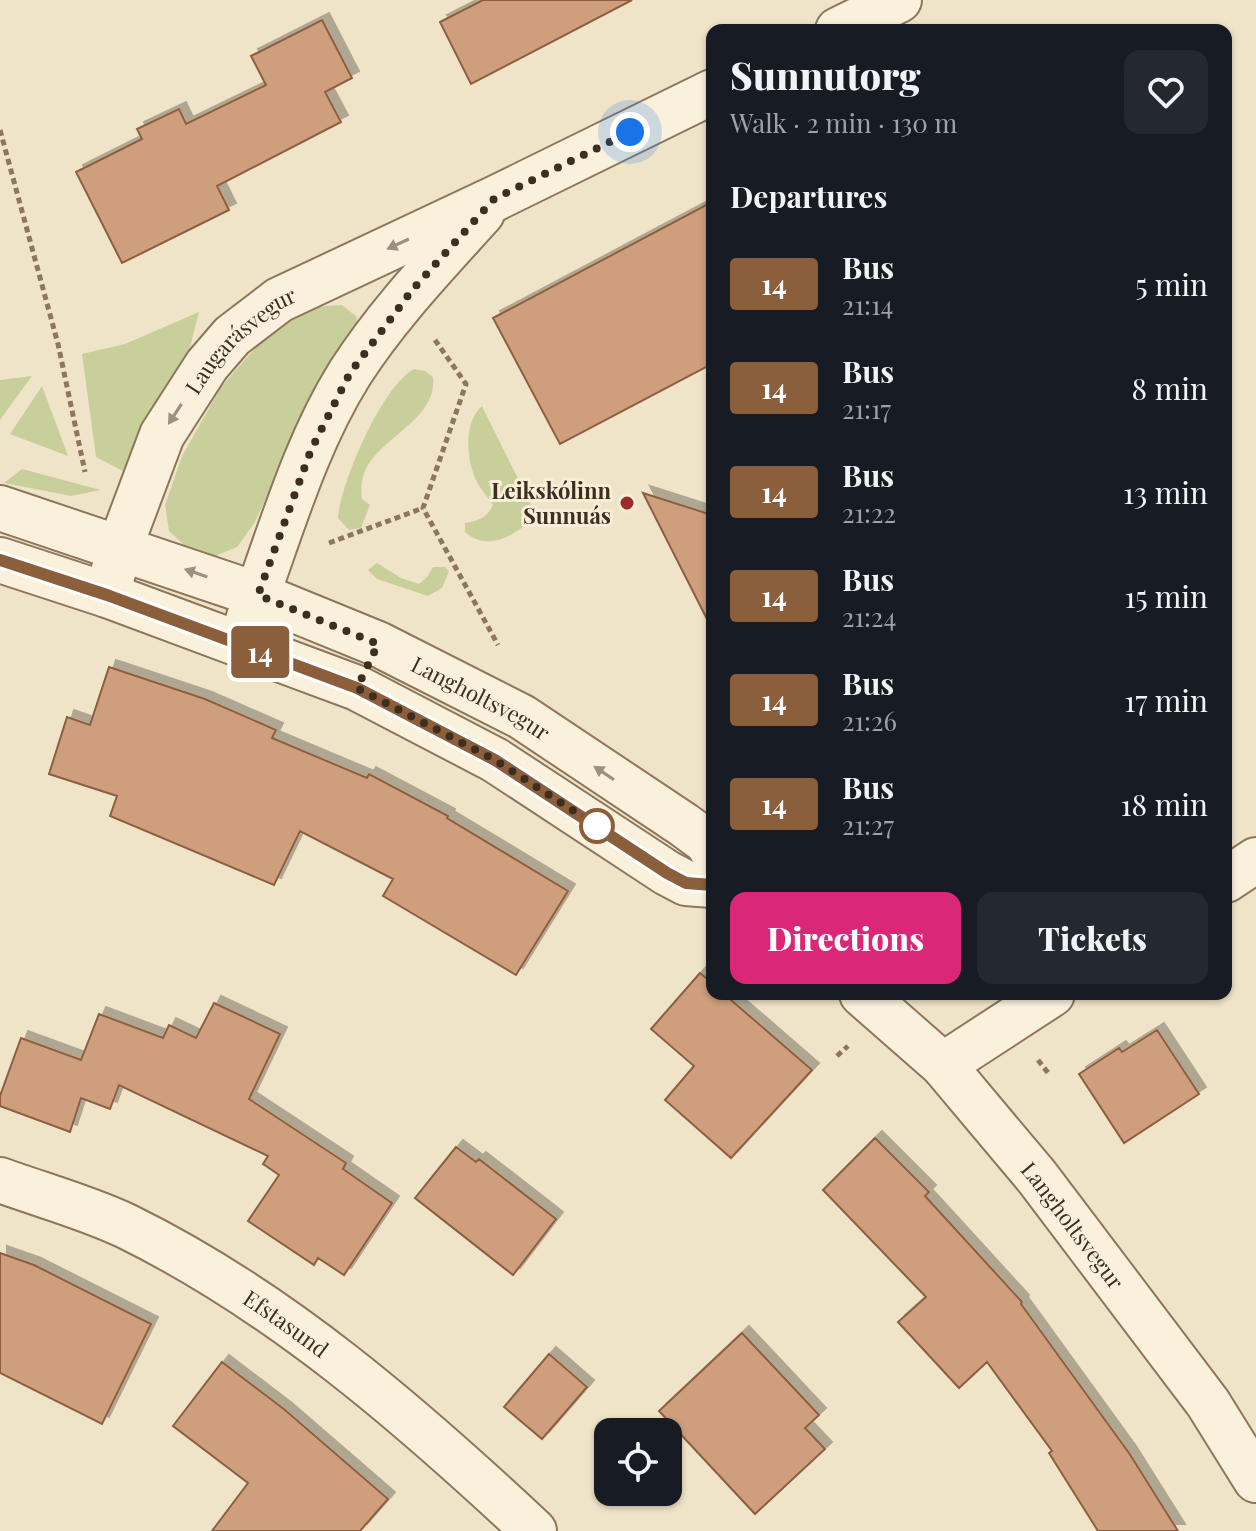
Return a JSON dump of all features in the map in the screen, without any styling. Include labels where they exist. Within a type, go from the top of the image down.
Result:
[{"type":"street","points":[[850,24],[899,0]]},
{"type":"street","name":"Laugarásvegur","points":[[107,595],[120,547],[162,435],[207,365],[232,336],[279,300],[706,95]]},
{"type":"street","name":"Laugarásvegur","points":[[239,644],[311,450],[350,373],[413,289],[494,199]]},
{"type":"street","name":"Langholtsvegur","points":[[0,508],[258,595],[378,644],[522,717],[706,841]]},
{"type":"street","name":"Langholtsvegur","points":[[0,560],[107,595],[357,688],[495,760],[686,883],[706,885]]},
{"type":"street","points":[[357,688],[378,644]]},
{"type":"street","points":[[495,760],[522,717]]},
{"type":"street","points":[[631,850],[658,808]]},
{"type":"street","points":[[1232,876],[1256,860]]},
{"type":"street","name":"Langholtsvegur","points":[[869,1000],[943,1065],[1037,1177],[1208,1403],[1256,1480]]},
{"type":"street","points":[[943,1065],[1043,1000]]},
{"type":"street","name":"Efstasund","points":[[0,1180],[124,1225],[235,1286],[364,1382],[456,1458],[534,1531]]},
{"type":"path","points":[[0,130],[58,344],[85,472]]},
{"type":"path","points":[[429,333],[466,384],[423,508],[499,648]]},
{"type":"path","points":[[320,546],[423,508]]},
{"type":"green space","points":[[342,305],[357,317],[358,335],[318,385],[255,522],[237,547],[215,556],[185,546],[169,531],[165,505],[182,456],[221,387],[269,332],[311,307]]},
{"type":"green space","points":[[199,312],[186,363],[149,421],[123,471],[96,457],[82,354],[125,344]]},
{"type":"green space","points":[[414,369],[425,371],[433,377],[432,392],[417,418],[371,461],[361,490],[362,499],[370,505],[361,528],[349,530],[338,518],[355,460],[389,394]]},
{"type":"green space","points":[[32,376],[0,420],[0,380]]},
{"type":"green space","points":[[42,386],[68,456],[10,434]]},
{"type":"green space","points":[[482,406],[536,515],[521,529],[493,541],[483,541],[465,532],[465,523],[482,518],[493,505],[475,478],[470,460],[468,440],[472,421]]},
{"type":"green space","points":[[22,469],[101,490],[71,496],[4,483]]},
{"type":"green space","points":[[377,563],[401,578],[419,584],[433,567],[445,567],[449,571],[442,588],[428,596],[377,579],[368,570]]},
{"type":"building","points":[[483,0],[632,0],[471,84],[440,22]]},
{"type":"building","points":[[322,20],[352,78],[325,92],[341,122],[217,186],[229,210],[122,263],[76,172],[142,139],[137,129],[179,109],[186,124],[266,85],[251,56]]},
{"type":"building","name":"Leikskólinn Sunnuás","points":[[706,205],[706,367],[560,444],[493,318]]},
{"type":"building","points":[[643,493],[706,513],[706,617]]},
{"type":"building","points":[[109,667],[205,699],[276,730],[272,738],[367,778],[369,774],[448,816],[568,891],[516,975],[383,896],[393,879],[300,831],[274,885],[110,816],[117,796],[49,774],[67,717],[90,725]]},
{"type":"building","points":[[700,973],[706,978],[706,1000],[731,1000],[812,1070],[731,1158],[665,1100],[694,1066],[651,1029]]},
{"type":"building","points":[[214,1003],[280,1034],[249,1099],[346,1163],[343,1169],[392,1203],[344,1275],[318,1258],[314,1265],[248,1221],[279,1175],[263,1164],[268,1156],[119,1085],[110,1109],[81,1098],[70,1132],[0,1106],[0,1096],[21,1038],[81,1060],[99,1014],[163,1038],[169,1025],[196,1038]]},
{"type":"building","points":[[1157,1030],[1199,1094],[1124,1143],[1079,1074],[1119,1048],[1122,1052]]},
{"type":"building","points":[[875,1138],[929,1192],[925,1196],[1022,1302],[1129,1453],[1178,1531],[1098,1531],[1049,1453],[1052,1451],[987,1362],[959,1388],[898,1322],[926,1297],[823,1190]]},
{"type":"building","points":[[456,1147],[476,1162],[479,1159],[556,1219],[513,1275],[415,1198]]},
{"type":"building","points":[[0,1253],[34,1265],[151,1324],[102,1424],[0,1373]]},
{"type":"building","points":[[742,1333],[819,1415],[805,1428],[825,1449],[755,1514],[682,1436],[682,1418],[666,1418],[659,1411]]},
{"type":"building","points":[[549,1354],[587,1387],[542,1439],[504,1407]]},
{"type":"building","points":[[222,1362],[285,1410],[388,1499],[360,1531],[212,1531],[248,1483],[173,1426]]},
{"type":"bus line","name":"14","points":[[0,560],[107,595],[357,688],[495,760],[667,873],[686,883],[706,885]]},
{"type":"place","name":"Leikskólinn Sunnuás","points":[[627,503]]},
{"type":"route","points":[[597,826],[495,760],[357,688],[378,644],[258,595],[311,450],[350,373],[413,289],[494,199],[630,132]]}]
